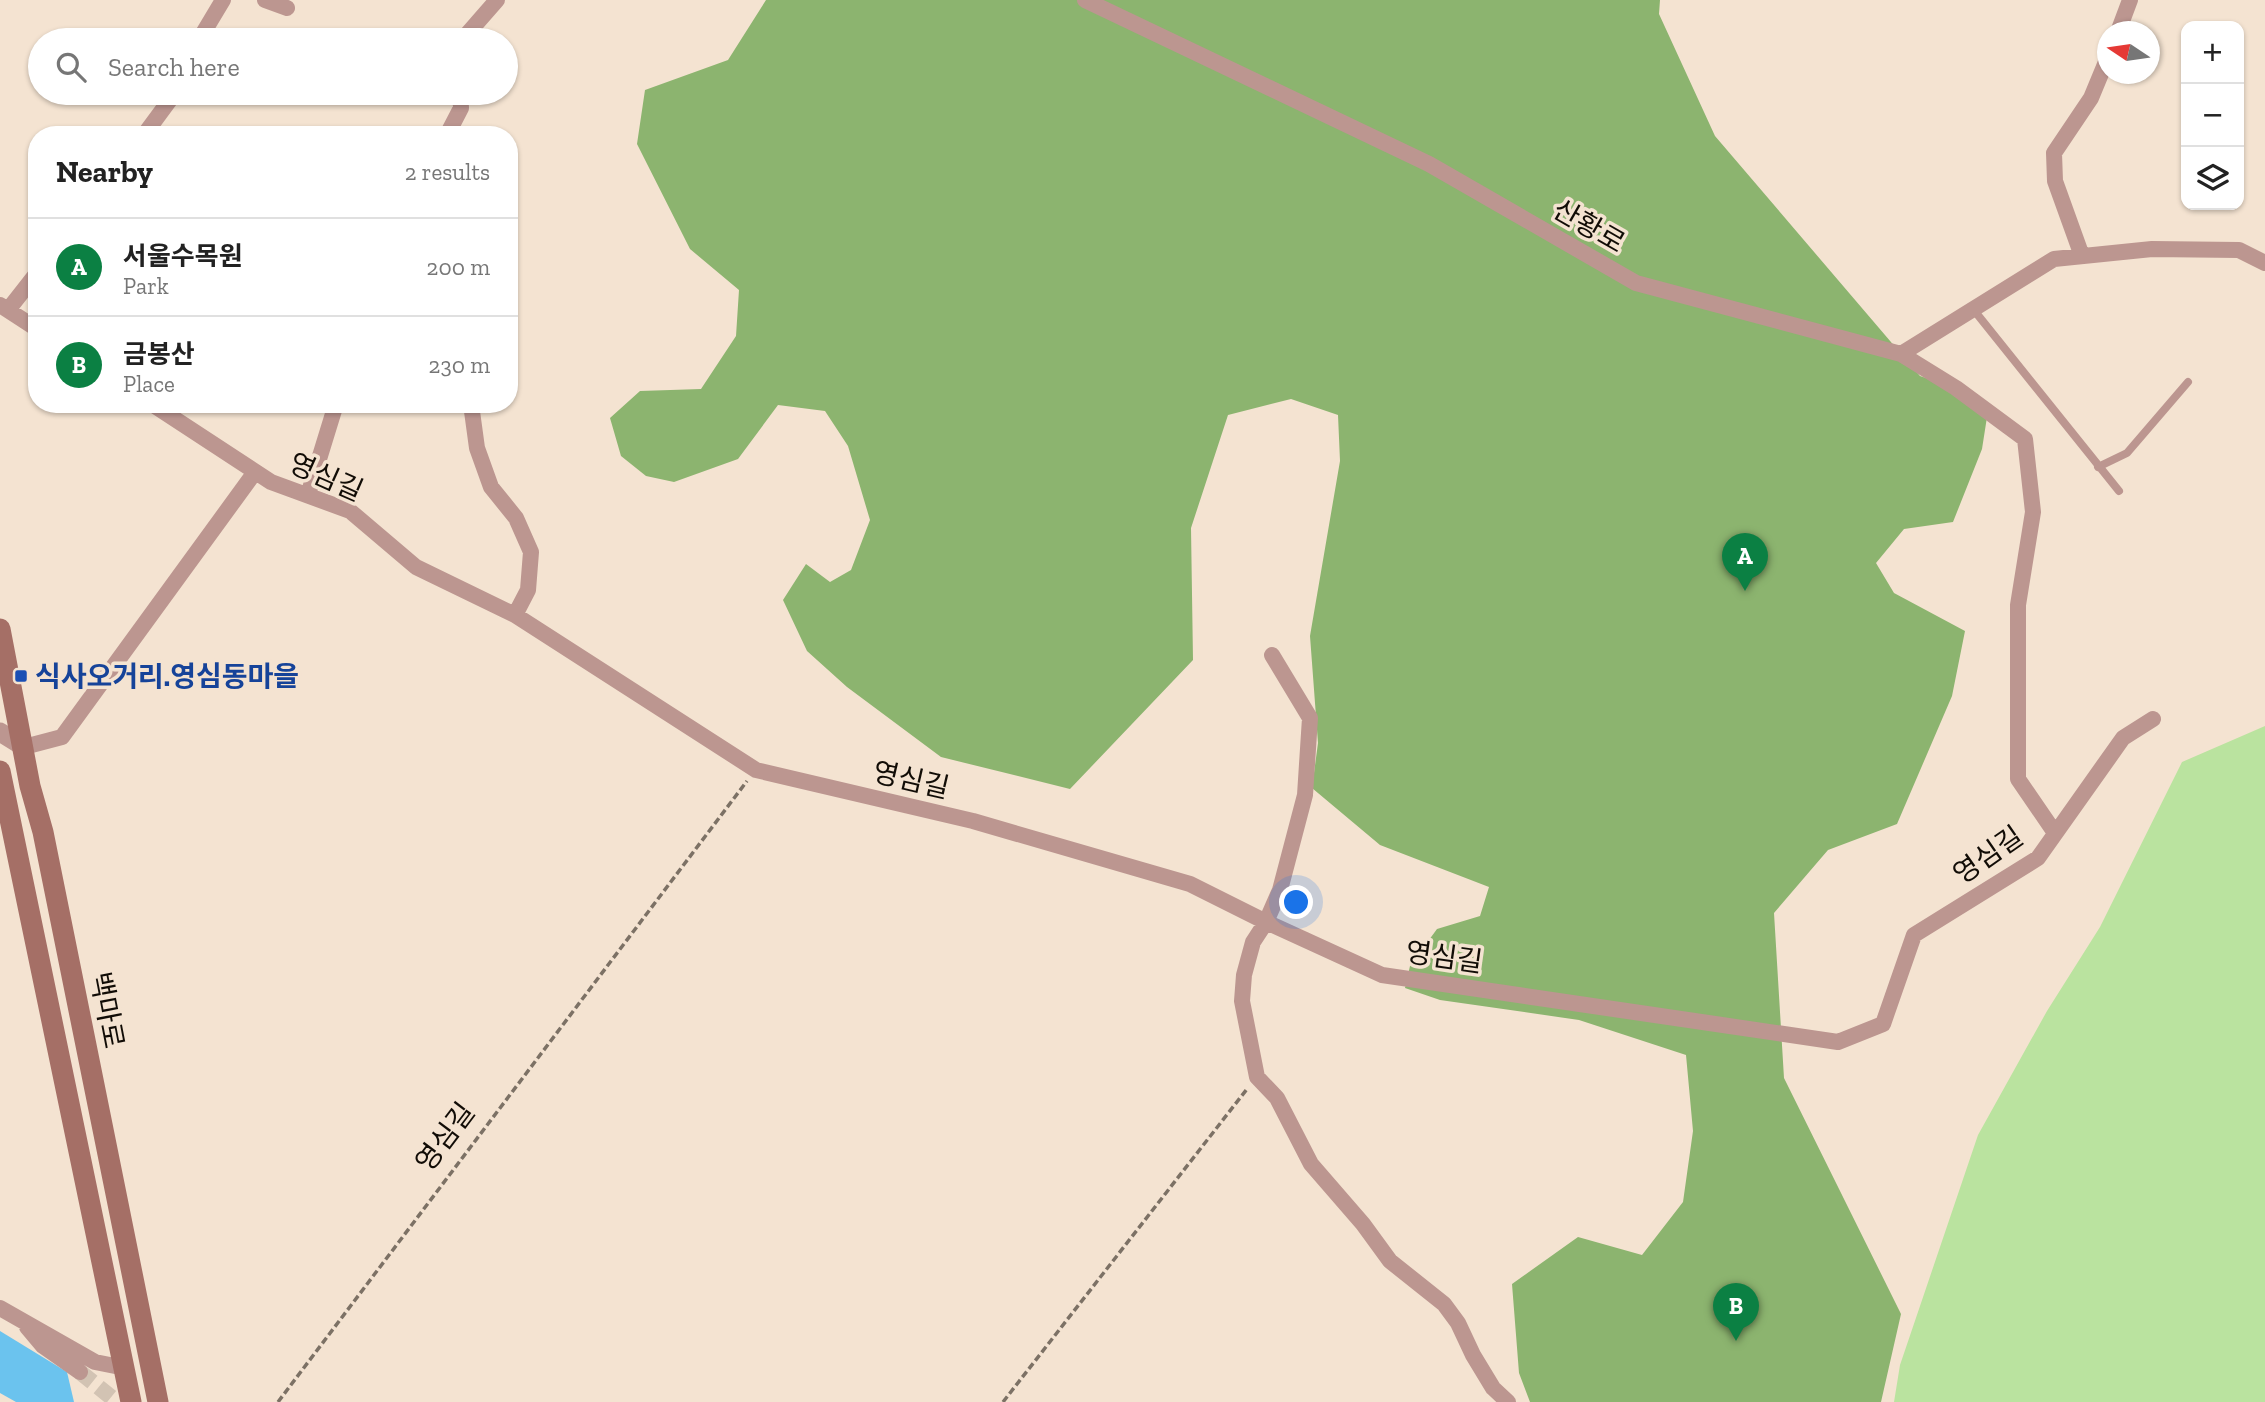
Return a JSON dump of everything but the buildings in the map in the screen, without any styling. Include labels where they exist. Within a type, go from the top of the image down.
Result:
[{"type":"main road","name":"백마로","points":[[0,629],[158,1402]]},
{"type":"main road","name":"백마로","points":[[0,771],[7,843],[131,1402]]},
{"type":"street","points":[[206,28],[223,0]]},
{"type":"street","points":[[265,0],[287,8]]},
{"type":"street","points":[[472,28],[497,0]]},
{"type":"street","name":"산황로","points":[[1085,0],[1429,164],[1636,283],[1901,354]]},
{"type":"street","points":[[2122,21],[2130,0]]},
{"type":"street","points":[[2082,256],[2055,181],[2054,153],[2091,98],[2097,84]]},
{"type":"street","points":[[151,126],[166,105]]},
{"type":"street","points":[[452,126],[461,105]]},
{"type":"street","points":[[1901,354],[2054,259],[2152,249],[2239,250],[2265,264]]},
{"type":"street","points":[[28,282],[4,307],[28,323]]},
{"type":"street","name":"영심길","points":[[1901,354],[1956,388],[2025,439],[2032,512],[2018,605],[2018,779],[2055,833]]},
{"type":"street","name":"영심길","points":[[166,413],[271,482],[350,511],[416,567],[515,615],[756,770],[973,821],[1190,884],[1382,975],[1838,1042],[1883,1024],[1914,935],[2038,858],[2123,738],[2152,719]]},
{"type":"street","points":[[307,495],[333,413]]},
{"type":"street","points":[[472,413],[477,448],[491,487],[516,518],[531,552],[528,590],[515,615]]},
{"type":"street","points":[[0,732],[24,747],[62,737],[255,471]]},
{"type":"street","points":[[1272,655],[1310,718],[1305,795],[1280,890],[1266,922],[1253,942],[1244,975],[1242,1001],[1257,1077],[1277,1098],[1311,1164],[1363,1224],[1390,1261],[1444,1304],[1458,1323],[1493,1388],[1508,1402]]},
{"type":"street","points":[[0,1308],[95,1362],[125,1368]]},
{"type":"street","points":[[18,1317],[43,1346],[80,1372]]},
{"type":"lane","points":[[1973,309],[2119,491]]},
{"type":"lane","points":[[2098,467],[2127,453],[2188,382]]},
{"type":"path","name":"영심길","points":[[278,1402],[756,770]]},
{"type":"path","points":[[1003,1402],[1257,1077]]},
{"type":"green space","points":[[766,0],[1660,0],[1659,14],[1715,136],[1920,376],[1956,388],[1987,417],[1982,449],[1953,522],[1904,529],[1876,563],[1894,593],[1965,631],[1952,696],[1897,824],[1828,850],[1774,913],[1784,1078],[1901,1314],[1881,1402],[1530,1402],[1519,1373],[1512,1284],[1578,1237],[1642,1255],[1683,1202],[1693,1131],[1686,1055],[1579,1020],[1440,1000],[1405,988],[1410,966],[1437,929],[1480,916],[1489,887],[1380,845],[1312,788],[1318,743],[1310,636],[1340,461],[1338,415],[1291,399],[1228,415],[1191,528],[1193,660],[1070,789],[941,757],[847,687],[807,651],[783,600],[806,564],[830,582],[851,570],[870,520],[848,446],[825,411],[778,405],[738,459],[674,482],[646,476],[621,456],[610,418],[640,391],[701,389],[736,336],[739,290],[690,249],[637,144],[645,90],[728,60]]},
{"type":"green space","points":[[2265,726],[2265,1402],[1894,1402],[1900,1365],[1978,1135],[2047,1011],[2100,927],[2182,762]]},
{"type":"water","points":[[0,1331],[67,1372],[74,1402],[16,1402],[0,1393]]},
{"type":"tunnel","points":[[80,1372],[117,1402]]},
{"type":"place","name":"서울수목원","points":[[1745,591]]},
{"type":"place","name":"식사오거리.영심동마을","points":[[21,676]]},
{"type":"place","name":"금봉산","points":[[1736,1341]]}]
